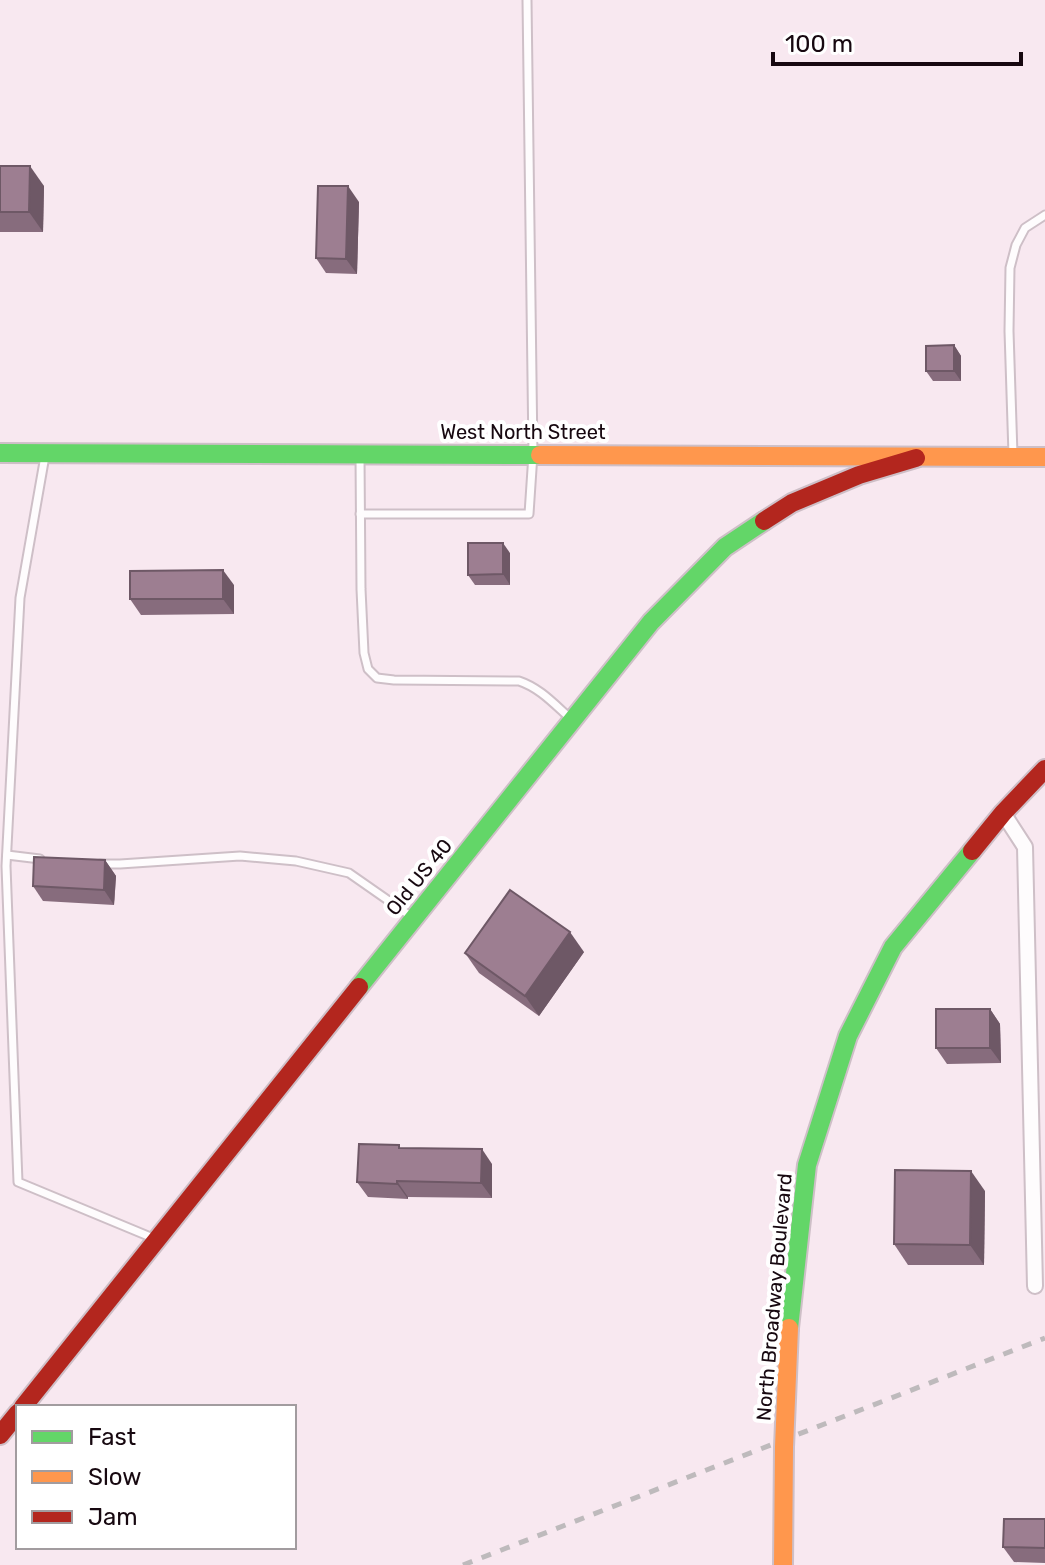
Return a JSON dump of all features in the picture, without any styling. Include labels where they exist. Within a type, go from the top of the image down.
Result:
[{"type":"street","name":"West North Street","points":[[0,453],[1045,457]]},
{"type":"street","name":"Old US 40","points":[[25,1405],[651,622],[725,547],[792,503],[859,475],[916,458]]},
{"type":"street","name":"North Broadway Boulevard","points":[[783,1565],[789,1328],[807,1165],[848,1036],[893,947],[1003,813],[1045,769]]},
{"type":"street","points":[[1003,813],[1025,847],[1035,1286]]},
{"type":"street","points":[[0,1435],[16,1415]]},
{"type":"lane","points":[[360,514],[529,514],[533,454],[527,0]]},
{"type":"lane","points":[[1013,457],[1010,268],[1016,245],[1025,228],[1045,215]]},
{"type":"lane","points":[[45,453],[20,598],[7,855],[18,1182],[157,1239]]},
{"type":"lane","points":[[360,454],[364,653],[368,669],[377,678],[394,680],[519,681],[542,692],[572,721]]},
{"type":"lane","points":[[7,855],[48,860]]},
{"type":"lane","points":[[91,863],[240,856],[296,861],[349,873],[414,918]]},
{"type":"building","points":[[0,166],[30,166],[29,212],[0,212]]},
{"type":"building","points":[[318,186],[348,186],[346,259],[316,258]]},
{"type":"building","points":[[954,345],[954,371],[926,371],[926,346]]},
{"type":"building","points":[[468,543],[503,543],[503,574],[468,575]]},
{"type":"building","points":[[223,570],[223,599],[130,599],[130,571]]},
{"type":"building","points":[[34,857],[105,860],[104,890],[33,886]]},
{"type":"building","points":[[510,890],[570,932],[525,996],[465,953]]},
{"type":"building","points":[[936,1009],[990,1009],[990,1048],[936,1048]]},
{"type":"building","points":[[359,1144],[482,1149],[481,1183],[357,1182]]},
{"type":"building","points":[[895,1170],[971,1171],[970,1245],[894,1244]]},
{"type":"building","points":[[1004,1519],[1045,1519],[1045,1548],[1003,1547]]},
{"type":"railway","points":[[463,1565],[1045,1338]]},
{"type":"traffic: fast","points":[[0,453],[540,455]]},
{"type":"traffic: fast","points":[[359,987],[651,622],[725,547],[764,521]]},
{"type":"traffic: fast","points":[[789,1328],[807,1165],[848,1036],[893,947],[972,851]]},
{"type":"traffic: slow","points":[[540,455],[1045,457]]},
{"type":"traffic: slow","points":[[783,1565],[789,1328]]},
{"type":"traffic: jam","points":[[764,521],[792,503],[859,475],[916,458]]},
{"type":"traffic: jam","points":[[972,851],[1045,769]]},
{"type":"traffic: jam","points":[[25,1405],[359,987]]},
{"type":"traffic: jam","points":[[0,1435],[16,1415]]}]
